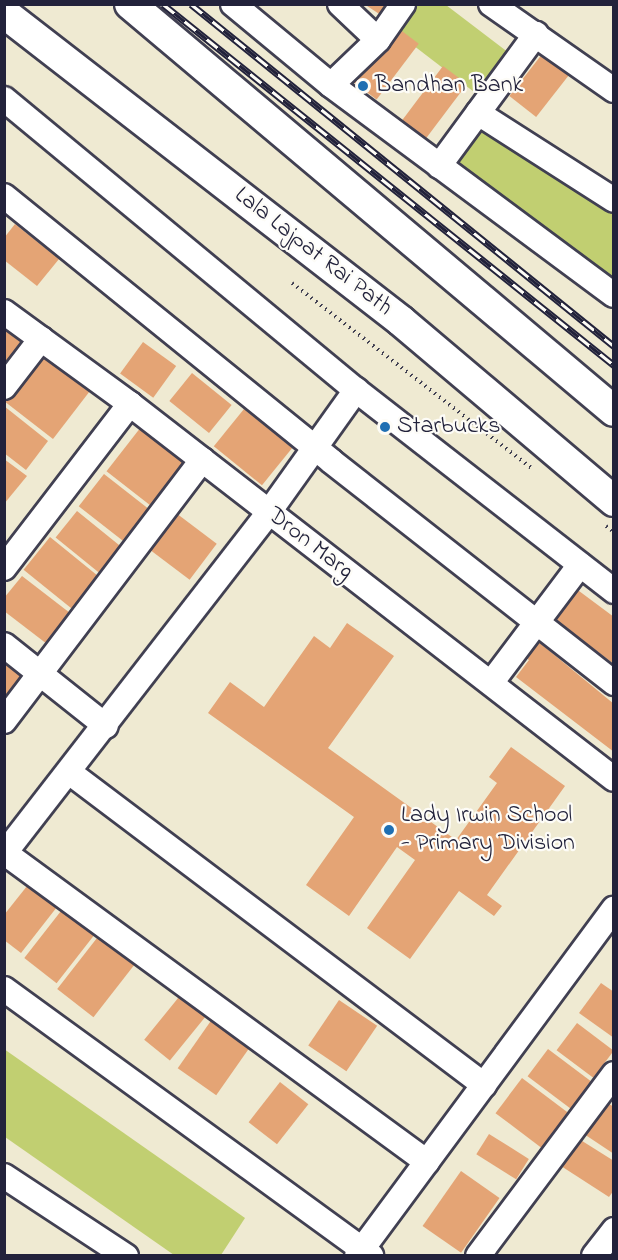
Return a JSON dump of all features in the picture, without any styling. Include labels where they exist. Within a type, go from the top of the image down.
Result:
[{"type":"main road","points":[[130,4],[614,411]]},
{"type":"main road","name":"Lala Lajpat Rai Path","points":[[4,13],[401,321],[608,512]]},
{"type":"street","points":[[233,4],[331,85],[439,166],[611,288]]},
{"type":"street","points":[[340,4],[378,40]]},
{"type":"street","points":[[331,85],[378,40],[403,4]]},
{"type":"street","points":[[491,4],[614,90]]},
{"type":"street","points":[[439,166],[536,34]]},
{"type":"street","points":[[4,99],[356,390],[614,591]]},
{"type":"street","points":[[478,113],[614,200]]},
{"type":"street","points":[[4,196],[314,448],[614,683]]},
{"type":"street","name":"Dron Marg","points":[[4,312],[130,404],[614,779]]},
{"type":"street","points":[[4,387],[41,339]]},
{"type":"street","points":[[356,390],[269,512],[5,854],[427,1162]]},
{"type":"street","points":[[4,568],[130,404]]},
{"type":"street","points":[[4,721],[202,460]]},
{"type":"street","points":[[491,683],[580,565]]},
{"type":"street","points":[[4,645],[106,726]]},
{"type":"street","points":[[69,772],[484,1085]]},
{"type":"street","points":[[4,989],[363,1253],[427,1162],[614,909]]},
{"type":"street","points":[[478,1256],[614,1074]]},
{"type":"street","points":[[4,1176],[126,1256]]},
{"type":"street","points":[[594,1256],[614,1230]]},
{"type":"path","name":"Lala Lajpat Rai Path","points":[[292,283],[537,473]]},
{"type":"path","points":[[608,512],[614,532]]},
{"type":"green space","points":[[411,5],[446,5],[509,53],[478,95],[392,29]]},
{"type":"green space","points":[[493,124],[613,196],[613,274],[609,279],[451,162],[476,135]]},
{"type":"green space","points":[[4,1049],[245,1218],[221,1255],[174,1255],[5,1137]]},
{"type":"building","points":[[364,4],[396,4],[387,19]]},
{"type":"building","points":[[394,25],[419,44],[377,100],[352,81]]},
{"type":"building","points":[[550,44],[577,65],[536,117],[509,96]]},
{"type":"building","points":[[443,66],[467,84],[421,145],[397,127]]},
{"type":"building","points":[[15,224],[59,259],[37,286],[4,260],[4,238]]},
{"type":"building","points":[[4,328],[28,346],[4,375]]},
{"type":"building","points":[[143,342],[176,366],[153,398],[120,374]]},
{"type":"building","points":[[42,347],[93,387],[53,439],[4,401],[4,395]]},
{"type":"building","points":[[192,373],[232,405],[209,433],[169,401]]},
{"type":"building","points":[[4,406],[48,441],[26,470],[4,453]]},
{"type":"building","points":[[244,409],[292,448],[262,485],[214,446]]},
{"type":"building","points":[[141,427],[186,462],[151,506],[107,471]]},
{"type":"building","points":[[4,459],[27,476],[4,504]]},
{"type":"building","points":[[104,474],[150,510],[124,542],[79,506]]},
{"type":"building","points":[[172,510],[217,544],[190,580],[145,546]]},
{"type":"building","points":[[77,511],[121,546],[99,573],[56,537]]},
{"type":"building","points":[[50,537],[99,577],[73,609],[24,570]]},
{"type":"building","points":[[22,576],[70,613],[47,644],[4,611],[4,598]]},
{"type":"building","points":[[575,588],[614,617],[614,664],[552,618]]},
{"type":"building","points":[[347,623],[394,656],[328,748],[456,840],[497,783],[489,777],[511,747],[565,786],[487,895],[502,906],[494,916],[459,891],[410,959],[367,928],[415,860],[397,847],[349,916],[306,885],[354,817],[208,713],[230,682],[264,707],[314,636],[330,648]]},
{"type":"building","points":[[535,639],[614,704],[614,752],[516,677],[529,660],[522,655]]},
{"type":"building","points":[[4,653],[29,672],[4,704]]},
{"type":"building","points":[[35,876],[64,898],[21,953],[4,940],[4,915]]},
{"type":"building","points":[[68,902],[100,927],[57,983],[24,958]]},
{"type":"building","points":[[104,929],[140,957],[93,1017],[57,989]]},
{"type":"building","points":[[601,983],[614,992],[614,1038],[579,1013]]},
{"type":"building","points":[[187,987],[213,1008],[170,1061],[144,1040]]},
{"type":"building","points":[[339,1000],[377,1026],[346,1071],[308,1046]]},
{"type":"building","points":[[215,1015],[254,1042],[216,1095],[178,1068]]},
{"type":"building","points":[[577,1023],[614,1051],[593,1078],[557,1050]]},
{"type":"building","points":[[548,1049],[592,1082],[571,1109],[528,1076]]},
{"type":"building","points":[[522,1078],[569,1114],[543,1149],[496,1113]]},
{"type":"building","points":[[280,1082],[308,1104],[277,1144],[249,1122]]},
{"type":"building","points":[[606,1102],[614,1107],[614,1154],[584,1134]]},
{"type":"building","points":[[489,1134],[529,1159],[516,1179],[476,1154]]},
{"type":"building","points":[[579,1139],[614,1161],[614,1190],[609,1197],[561,1166]]},
{"type":"building","points":[[461,1171],[500,1198],[461,1253],[423,1226]]},
{"type":"railway","points":[[163,4],[614,365]]},
{"type":"railway","points":[[191,4],[614,346]]},
{"type":"place","name":"Bandhan Bank","points":[[363,86]]},
{"type":"place","name":"Starbucks","points":[[385,427]]},
{"type":"place","name":"Lady Irwin School - Primary Division","points":[[389,830]]}]
